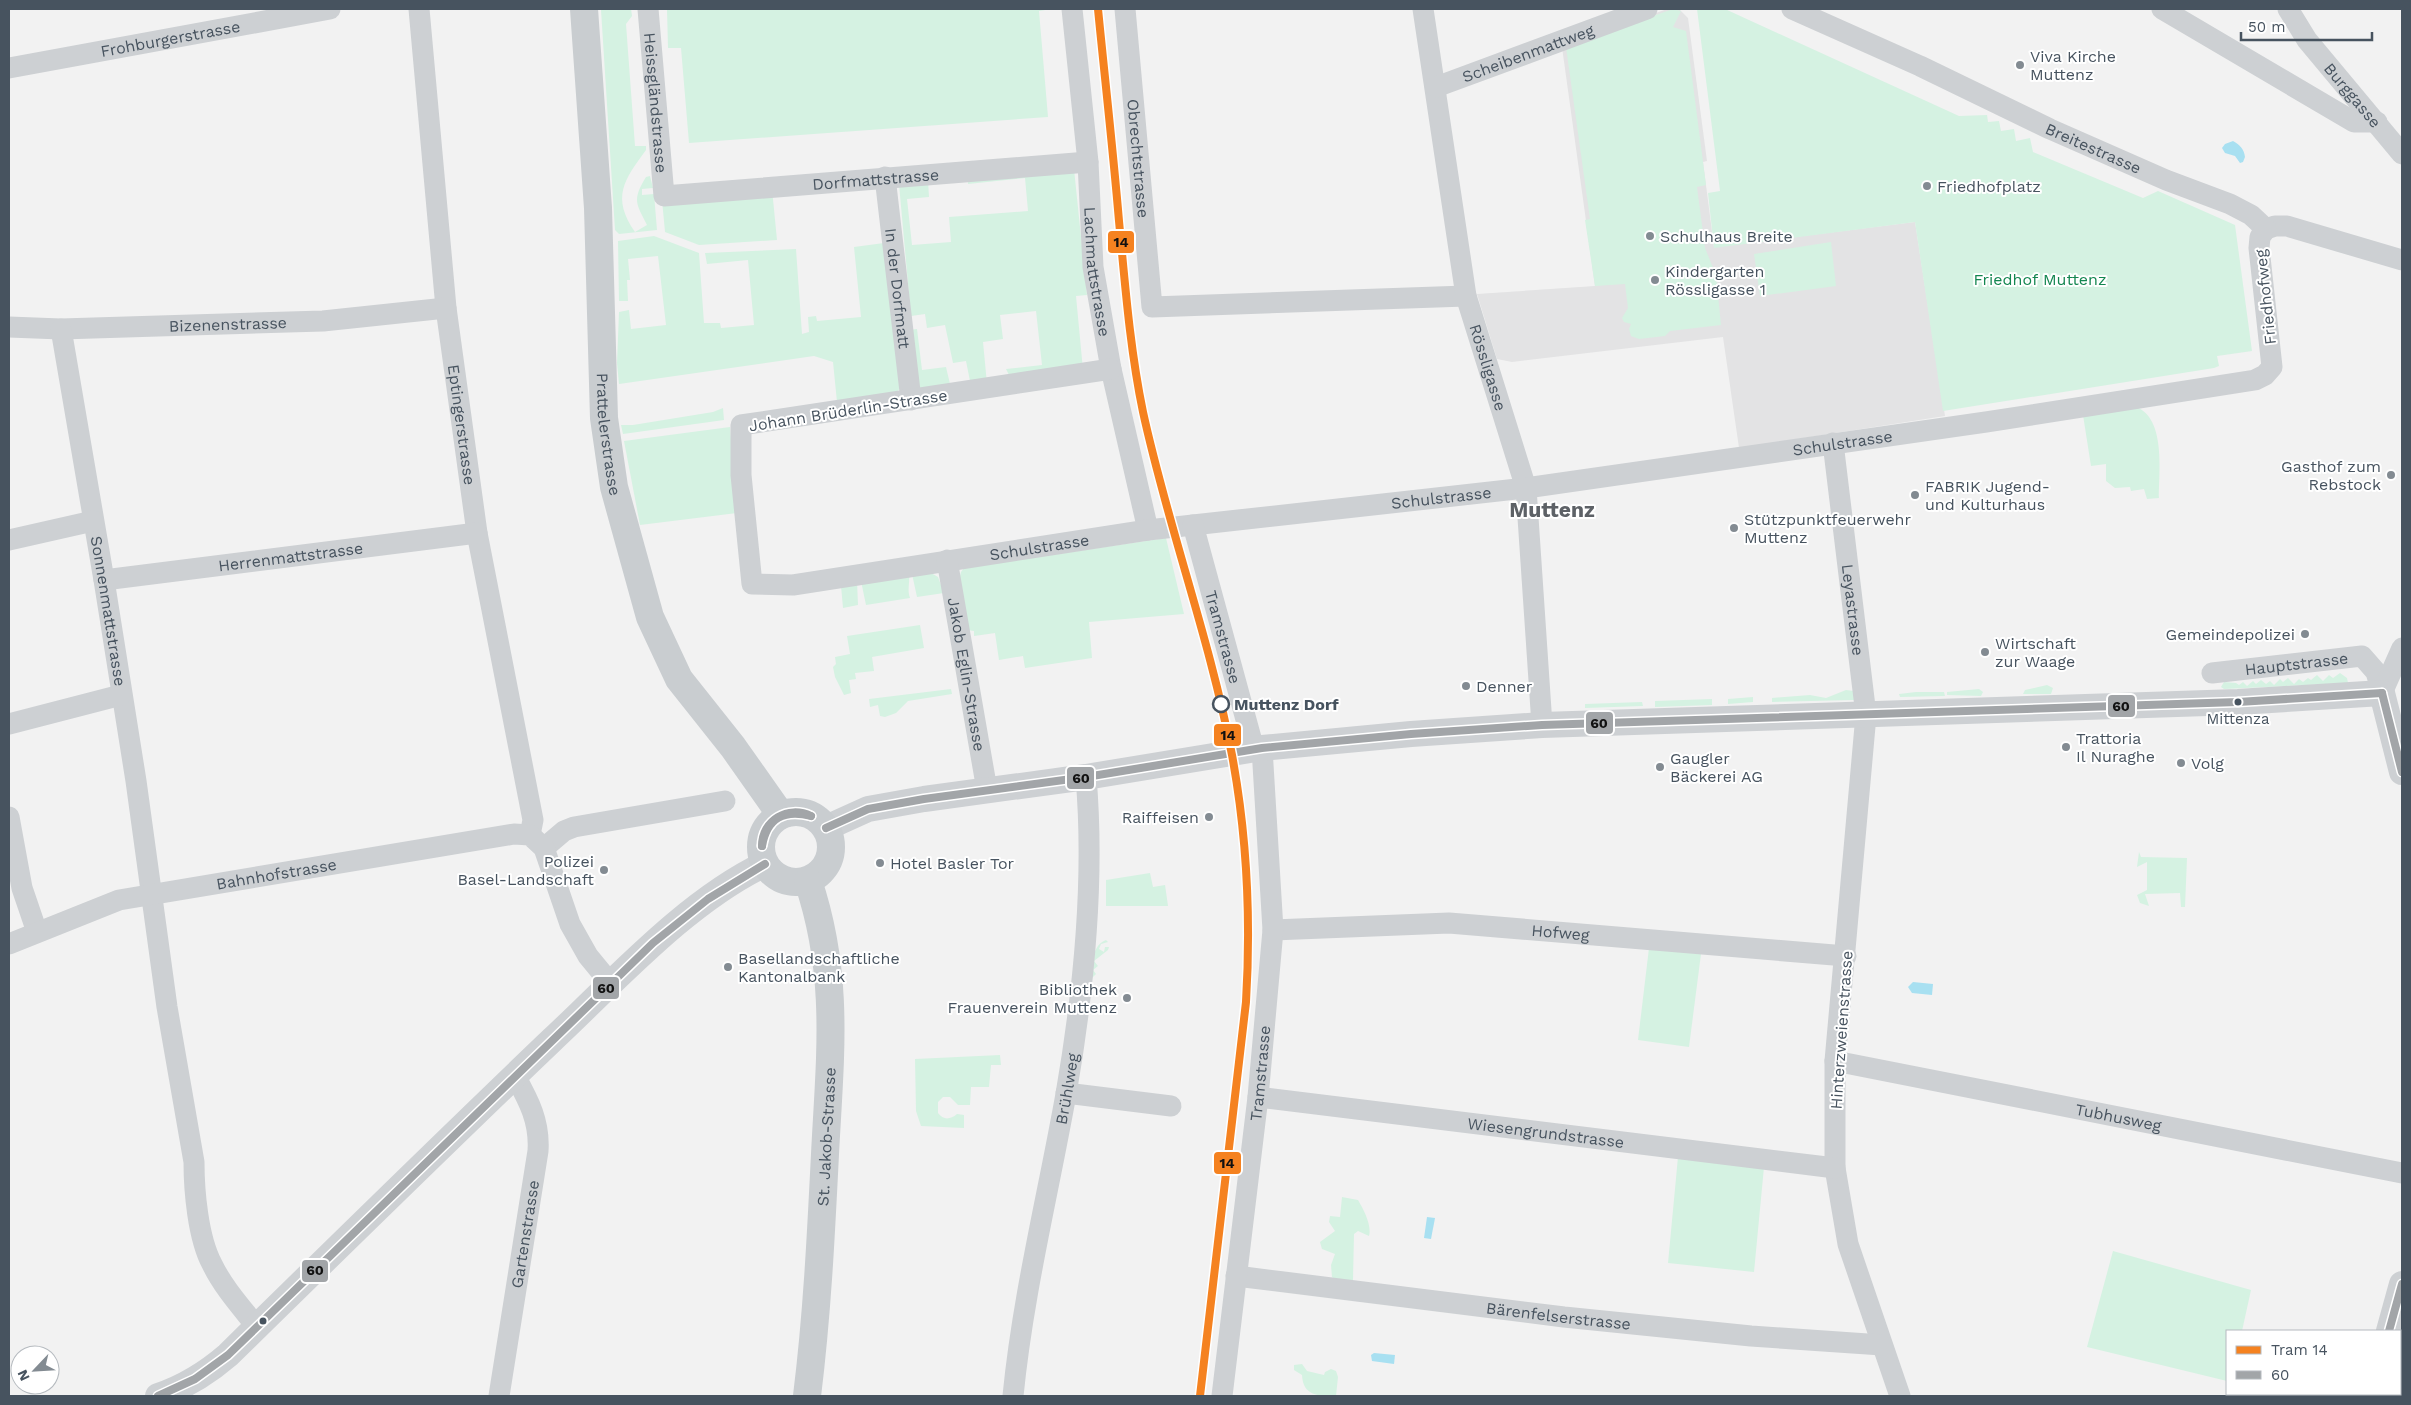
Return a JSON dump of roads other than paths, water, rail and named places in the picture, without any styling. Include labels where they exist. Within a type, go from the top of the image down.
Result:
[{"type":"main road","name":"Prattelerstrasse","points":[[584,9],[598,208],[604,418],[616,496],[650,617],[679,679],[733,747],[781,815]]},
{"type":"main road","points":[[790,812],[810,815],[826,828],[830,838],[829,859],[824,868],[808,880],[788,882],[771,872],[765,864],[761,853],[761,842],[768,826],[781,815],[790,812]]},
{"type":"main road","name":"St. Jakob-Strasse","points":[[807,1396],[817,1312],[832,1029],[830,980],[822,926],[808,880]]},
{"type":"street","name":"Frohburgerstrasse","points":[[9,68],[330,9]]},
{"type":"street","name":"Eptingerstrasse","points":[[419,9],[446,308],[477,532],[537,842]]},
{"type":"street","name":"Heissgländstrasse","points":[[648,9],[664,196]]},
{"type":"street","name":"Lachmattstrasse","points":[[1072,9],[1088,162],[1093,267],[1111,370],[1148,530]]},
{"type":"street","name":"Obrechtstrasse","points":[[1125,9],[1152,308],[1466,296]]},
{"type":"street","name":"Rössligasse","points":[[1423,9],[1466,296],[1526,488],[1542,725]]},
{"type":"street","name":"Scheibenmattweg","points":[[1436,87],[1647,9]]},
{"type":"street","name":"Breitestrasse","points":[[1792,9],[1920,66],[2050,129],[2166,180],[2230,204],[2251,215],[2266,229]]},
{"type":"street","points":[[2162,9],[2354,122],[2377,122]]},
{"type":"street","name":"Burggasse","points":[[2288,9],[2307,40],[2402,154]]},
{"type":"street","name":"Dorfmattstrasse","points":[[664,196],[1088,162]]},
{"type":"street","name":"In der Dorfmatt","points":[[885,177],[911,400]]},
{"type":"street","points":[[2266,229],[2275,226],[2287,226],[2402,260]]},
{"type":"street","name":"Friedhofweg","points":[[2266,229],[2260,237],[2259,248],[2272,367]]},
{"type":"street","name":"Bizenenstrasse","points":[[9,327],[61,329],[324,321],[446,308]]},
{"type":"street","name":"Sonnenmattstrasse","points":[[61,329],[104,580],[151,894],[194,1162],[194,1182],[202,1232],[211,1263],[232,1296],[257,1326]]},
{"type":"street","name":"Schulstrasse","points":[[752,584],[793,585],[1148,530],[1526,488],[1986,422],[2255,380],[2265,375],[2272,367]]},
{"type":"street","name":"Johann Brüderlin-Strasse","points":[[752,584],[740,475],[741,425],[1111,370]]},
{"type":"street","name":"Leyastrasse","points":[[1833,443],[1866,715]]},
{"type":"street","points":[[9,540],[93,521]]},
{"type":"street","name":"Tramstrasse","points":[[1193,525],[1258,748],[1273,930],[1258,1097],[1222,1396]]},
{"type":"street","name":"Herrenmattstrasse","points":[[104,580],[477,532]]},
{"type":"street","name":"Jakob Eglin-Strasse","points":[[948,560],[986,790]]},
{"type":"street","points":[[2402,648],[2392,688],[2402,772]]},
{"type":"street","name":"Hauptstrasse","points":[[2212,673],[2362,656],[2392,688]]},
{"type":"street","name":"Hauptstrasse","points":[[826,828],[868,809],[986,790],[1086,777],[1258,748],[1420,733],[1542,725],[2238,702],[2392,688]]},
{"type":"street","points":[[9,724],[121,695]]},
{"type":"street","name":"Hinterzweienstrasse","points":[[1866,715],[1846,956],[1835,1061],[1835,1168],[1848,1244],[1900,1396]]},
{"type":"street","name":"Brühlweg","points":[[1012,1396],[1020,1331],[1066,1094],[1078,1014],[1090,863],[1086,777]]},
{"type":"street","points":[[611,984],[588,956],[570,924],[537,842],[574,827],[725,801]]},
{"type":"street","points":[[9,817],[22,888],[37,932]]},
{"type":"street","name":"Bahnhofstrasse","points":[[9,944],[118,900],[504,835],[537,842]]},
{"type":"street","points":[[173,1394],[209,1372],[611,984],[685,917],[741,876],[765,864]]},
{"type":"street","name":"Hofweg","points":[[1273,930],[1449,923],[1846,956]]},
{"type":"street","name":"Tubhusweg","points":[[1835,1061],[2402,1174]]},
{"type":"street","name":"Gartenstrasse","points":[[499,1396],[538,1151],[539,1133],[536,1116],[515,1076]]},
{"type":"street","points":[[1066,1094],[1170,1106]]},
{"type":"street","name":"Wiesengrundstrasse","points":[[1258,1097],[1835,1168]]},
{"type":"street","name":"Bärenfelserstrasse","points":[[1236,1276],[1564,1317],[1751,1336],[1882,1344]]},
{"type":"street","points":[[2390,1330],[2402,1284]]},
{"type":"water","points":[[2233,141],[2244,152],[2243,162],[2240,163],[2235,156],[2225,153],[2222,148],[2225,144]]},
{"type":"water","points":[[1913,982],[1933,984],[1932,995],[1912,993],[1908,987]]},
{"type":"water","points":[[1427,1217],[1435,1218],[1431,1239],[1424,1238]]},
{"type":"water","points":[[1374,1353],[1395,1355],[1394,1364],[1372,1361],[1371,1355]]},
{"type":"tram line","name":"14","points":[[1098,9],[1126,293],[1138,388],[1164,498],[1201,626],[1223,712],[1237,785],[1244,847],[1248,909],[1246,1002],[1200,1396]]},
{"type":"place","name":"Viva Kirche Muttenz","points":[[2020,65]]},
{"type":"place","name":"Friedhofplatz","points":[[1927,186]]},
{"type":"place","name":"Schulhaus Breite","points":[[1650,236]]},
{"type":"place","name":"Kindergarten Rössligasse 1","points":[[1655,280]]},
{"type":"place","name":"Gasthof zum Rebstock","points":[[2391,475]]},
{"type":"place","name":"FABRIK Jugend- und Kulturhaus","points":[[1915,495]]},
{"type":"place","name":"Stützpunktfeuerwehr Muttenz","points":[[1734,528]]},
{"type":"place","name":"Gemeindepolizei","points":[[2305,634]]},
{"type":"place","name":"Wirtschaft zur Waage","points":[[1985,652]]},
{"type":"place","name":"Denner","points":[[1466,686]]},
{"type":"place","name":"Mittenza","points":[[2238,702]]},
{"type":"place","name":"Muttenz Dorf","points":[[1221,704]]},
{"type":"place","name":"Trattoria Il Nuraghe","points":[[2066,747]]},
{"type":"place","name":"Volg","points":[[2181,763]]},
{"type":"place","name":"Gaugler Bäckerei AG","points":[[1660,767]]},
{"type":"place","name":"Raiffeisen","points":[[1209,817]]},
{"type":"place","name":"Hotel Basler Tor","points":[[880,863]]},
{"type":"place","name":"Polizei Basel-Landschaft","points":[[604,870]]},
{"type":"place","name":"Basellandschaftliche Kantonalbank","points":[[728,967]]},
{"type":"place","name":"Bibliothek Frauenverein Muttenz","points":[[1127,998]]},
{"type":"district","name":"Muttenz","points":[[1552,510]]},
{"type":"park label","name":"Friedhof Muttenz","points":[[2040,279]]}]
